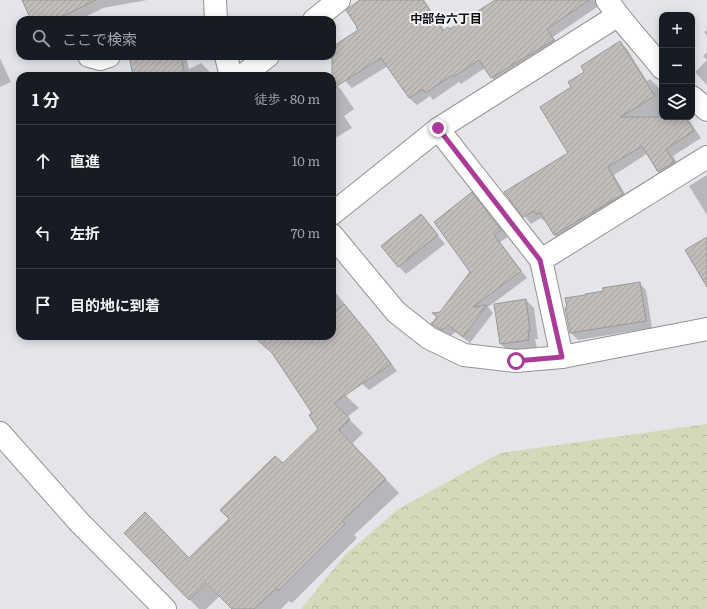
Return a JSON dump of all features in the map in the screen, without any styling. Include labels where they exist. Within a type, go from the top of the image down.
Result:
[{"type":"street","points":[[215,0],[216,16]]},
{"type":"street","points":[[319,16],[339,0]]},
{"type":"street","points":[[336,211],[438,128],[612,8],[659,64]]},
{"type":"street","points":[[227,60],[230,72]]},
{"type":"street","points":[[247,72],[263,60]]},
{"type":"street","points":[[695,100],[707,110]]},
{"type":"street","points":[[438,128],[540,260],[562,357]]},
{"type":"street","points":[[540,260],[707,157]]},
{"type":"street","points":[[336,240],[396,312],[429,338],[464,355],[516,361],[562,357],[707,329]]},
{"type":"street","points":[[0,433],[79,522],[165,609]]},
{"type":"green space","points":[[707,424],[707,609],[301,609],[345,555],[398,509],[500,453]]},
{"type":"building","points":[[22,0],[96,0],[63,16],[29,16]]},
{"type":"building","points":[[360,0],[423,0],[443,31],[448,27],[450,29],[495,0],[589,0],[547,29],[554,40],[491,78],[479,60],[453,77],[452,75],[425,93],[423,89],[409,98],[381,58],[336,86],[336,72],[332,72],[332,60],[336,60],[336,44],[358,30],[346,10]]},
{"type":"building","points":[[620,41],[655,96],[620,117],[659,117],[659,120],[687,120],[694,131],[666,149],[674,162],[658,172],[642,146],[608,167],[623,194],[554,235],[540,212],[537,215],[534,211],[523,217],[504,192],[568,153],[540,107],[571,87],[568,82],[584,72],[581,66]]},
{"type":"building","points":[[130,60],[182,60],[184,72],[132,72]]},
{"type":"building","points":[[472,192],[501,230],[494,235],[521,271],[473,307],[487,305],[463,337],[448,325],[442,330],[431,324],[437,317],[432,313],[440,312],[470,272],[434,222]]},
{"type":"building","points":[[421,214],[438,235],[398,267],[381,246]]},
{"type":"building","points":[[707,237],[707,287],[685,250]]},
{"type":"building","points":[[640,282],[646,321],[570,333],[565,308],[567,307],[565,298],[604,291],[602,288]]},
{"type":"building","points":[[526,299],[530,331],[528,331],[529,340],[500,344],[494,304]]},
{"type":"building","points":[[344,304],[391,364],[334,403],[350,419],[339,430],[386,479],[342,521],[345,524],[278,591],[276,588],[254,609],[232,609],[206,583],[189,600],[124,533],[145,512],[189,558],[229,519],[220,510],[275,456],[283,463],[318,429],[309,415],[312,413],[272,353],[257,340],[336,340],[336,311]]},
{"type":"district","name":"中部台六丁目","points":[[446,18]]},
{"type":"route","points":[[438,128],[540,260],[562,357],[516,361]]}]
